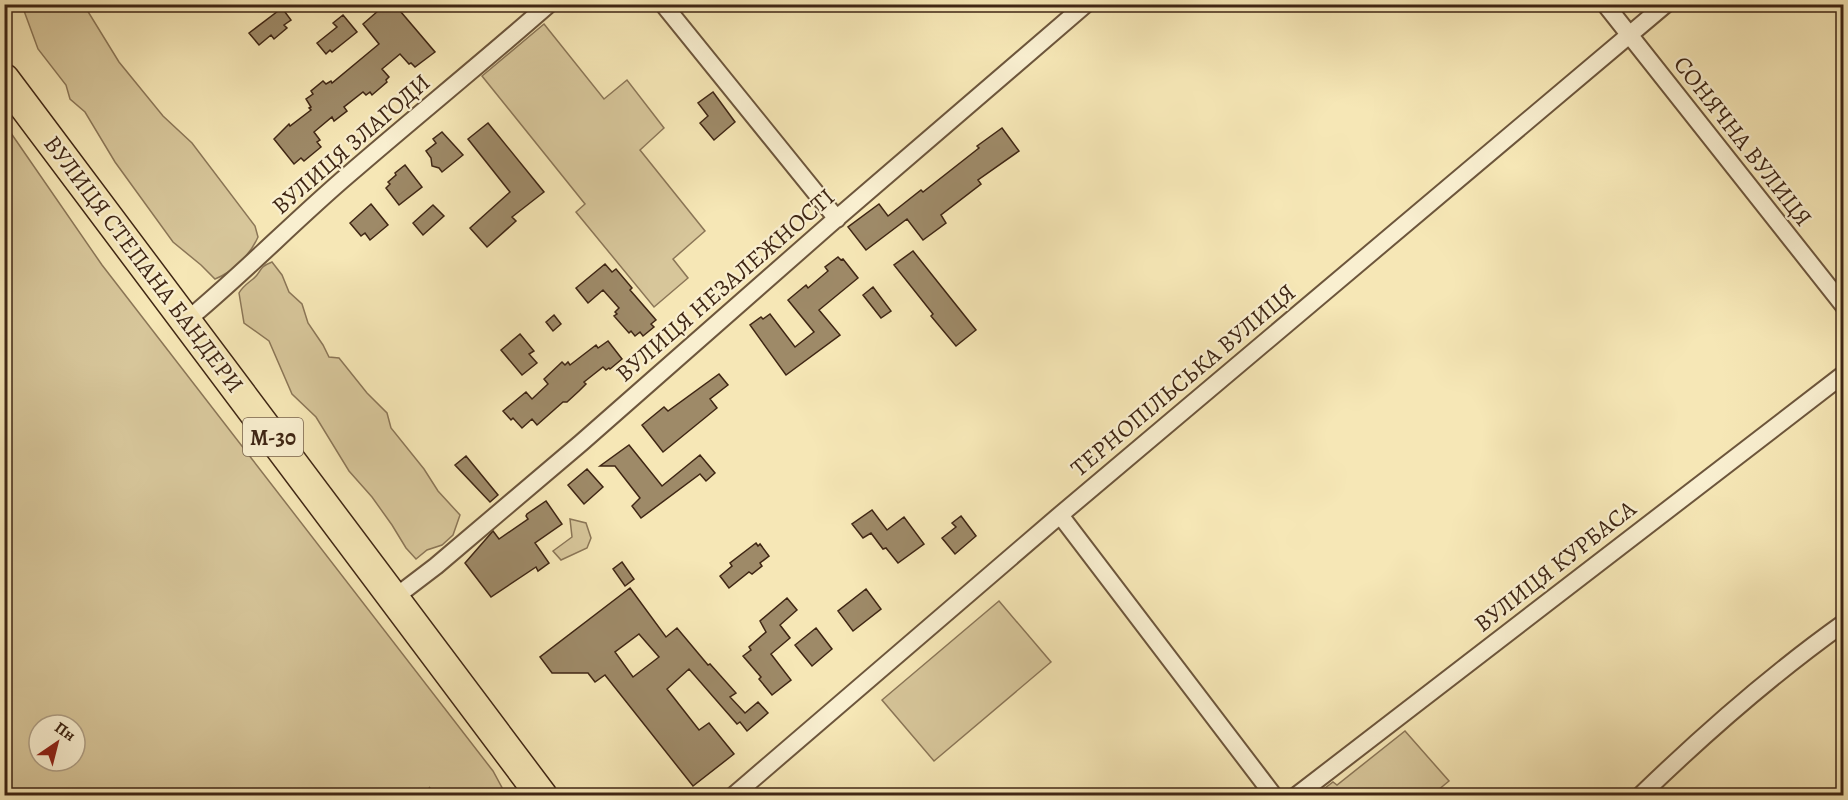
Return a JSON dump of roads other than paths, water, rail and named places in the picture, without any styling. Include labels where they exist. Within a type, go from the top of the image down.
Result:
[{"type":"highway","name":"ВУЛИЦЯ СТЕПАНА БАНДЕРИ","points":[[4,79],[542,795]]},
{"type":"street","name":"ВУЛИЦЯ ЗЛАГОДИ","points":[[186,321],[222,291],[347,175],[471,73],[549,4]]},
{"type":"street","points":[[663,4],[837,219]]},
{"type":"street","name":"ВУЛИЦЯ НЕЗАЛЕЖНОСТІ","points":[[394,598],[436,566],[581,443],[1086,4]]},
{"type":"street","name":"СОНЯЧНА ВУЛИЦЯ","points":[[1605,4],[1844,306]]},
{"type":"street","name":"ТЕРНОПІЛЬСЬКА ВУЛИЦЯ","points":[[733,795],[1060,515],[1666,4]]},
{"type":"street","name":"ВУЛИЦЯ КУРБАСА","points":[[1296,795],[1844,374]]},
{"type":"street","points":[[1060,515],[1274,795]]},
{"type":"street","points":[[1640,795],[1686,751],[1763,686],[1844,623]]}]
